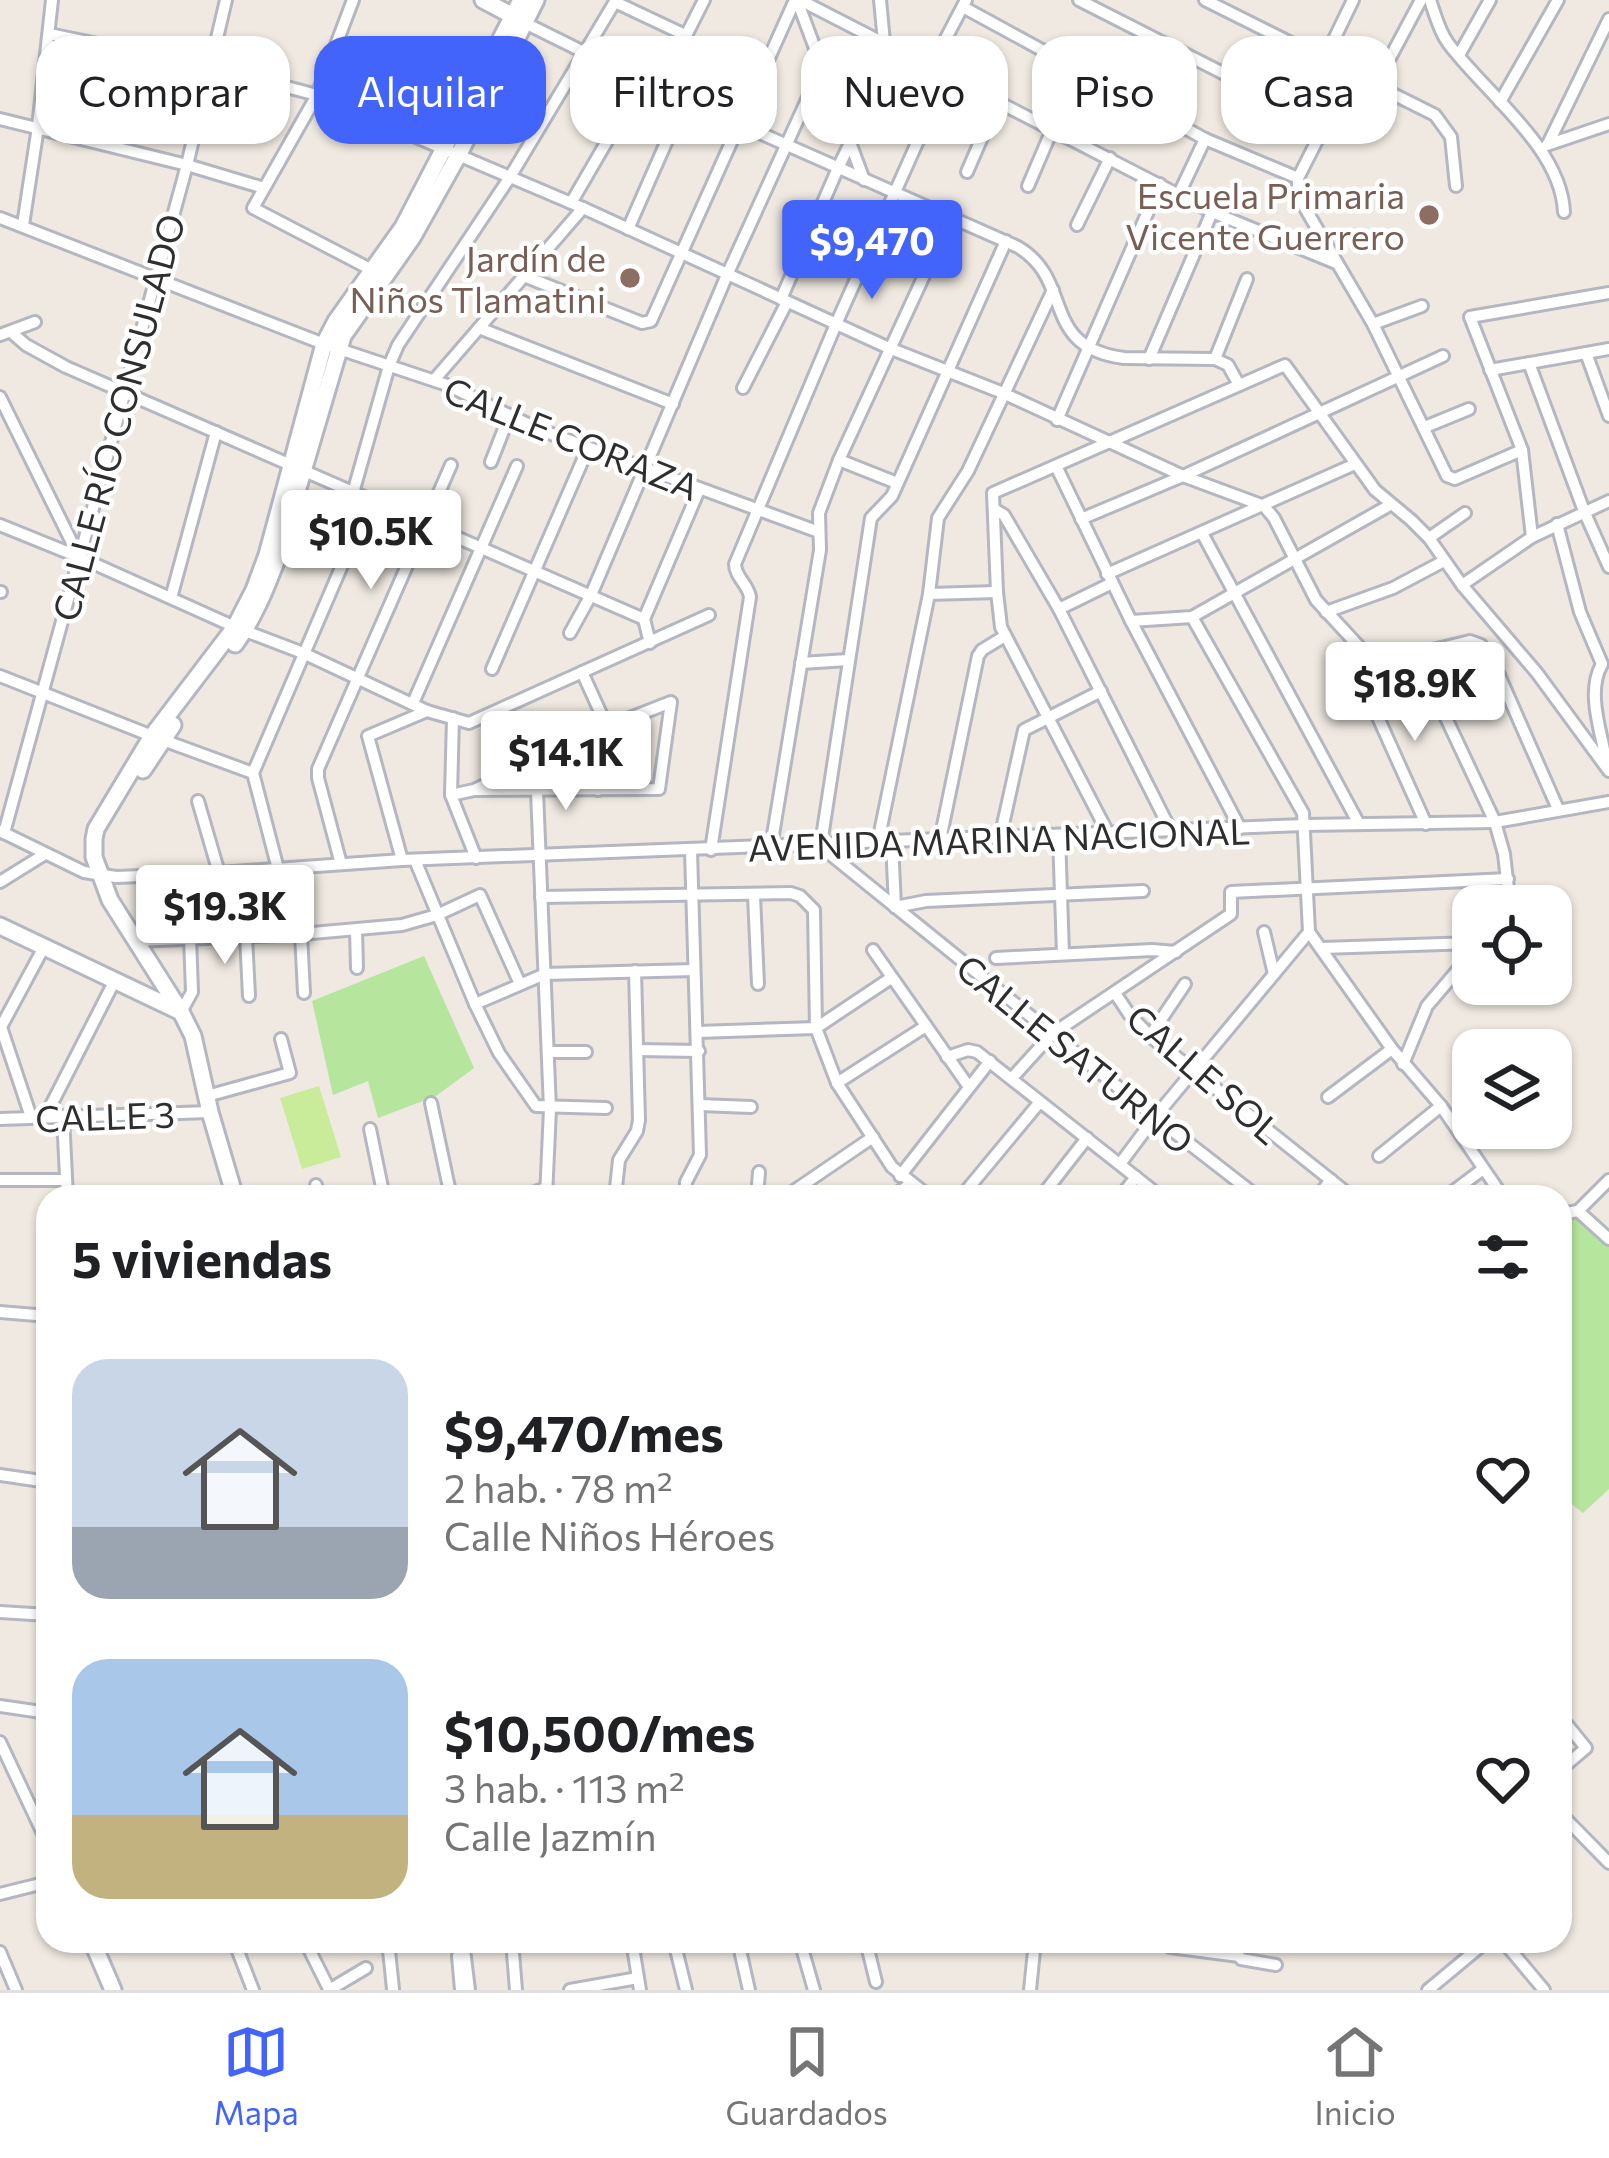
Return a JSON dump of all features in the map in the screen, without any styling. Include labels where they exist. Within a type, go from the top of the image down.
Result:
[{"type":"main road","points":[[483,0],[520,13]]},
{"type":"main road","points":[[331,346],[412,238],[520,13],[536,0]]},
{"type":"main road","points":[[232,1185],[199,1052],[181,1012],[110,900],[94,857],[96,829],[157,738],[240,629],[297,469],[336,321],[452,152]]},
{"type":"main road","points":[[0,926],[181,1012]]},
{"type":"main road","points":[[97,1953],[113,1990]]},
{"type":"street","points":[[52,0],[49,34],[59,36]]},
{"type":"street","name":"CALLE RÍO CONSULADO","points":[[217,36],[226,0]]},
{"type":"street","points":[[339,36],[353,0]]},
{"type":"street","points":[[594,36],[615,1],[686,35],[704,0]]},
{"type":"street","points":[[797,0],[820,5],[874,36]]},
{"type":"street","points":[[797,0],[810,36]]},
{"type":"street","points":[[777,43],[797,0]]},
{"type":"street","points":[[880,0],[888,36]]},
{"type":"street","points":[[1078,0],[1221,73]]},
{"type":"street","points":[[1205,0],[1276,36]]},
{"type":"street","points":[[1336,36],[1353,0]]},
{"type":"street","points":[[1397,45],[1421,0]]},
{"type":"street","points":[[1430,0],[1443,36],[1543,146],[1564,212]]},
{"type":"street","points":[[1459,55],[1490,0]]},
{"type":"street","points":[[1500,102],[1558,0]]},
{"type":"street","points":[[947,36],[964,3],[1205,139],[1298,178]]},
{"type":"street","points":[[520,13],[570,43]]},
{"type":"street","points":[[1543,146],[1608,21]]},
{"type":"street","points":[[353,493],[398,345],[570,77]]},
{"type":"street","points":[[1397,94],[1444,125],[1454,148],[1456,186]]},
{"type":"street","points":[[314,99],[253,208],[372,270]]},
{"type":"street","points":[[571,633],[801,111]]},
{"type":"street","points":[[1543,146],[1609,123],[1609,112]]},
{"type":"street","points":[[0,119],[36,127]]},
{"type":"street","points":[[1179,194],[1205,139]]},
{"type":"street","points":[[23,225],[36,140]]},
{"type":"street","points":[[777,141],[1028,253],[1053,290],[1070,333],[1088,348],[1109,356],[1215,359],[1228,365],[1239,385]]},
{"type":"street","points":[[105,144],[264,188]]},
{"type":"street","name":"CALLE RÍO CONSULADO","points":[[2,832],[192,144]]},
{"type":"street","points":[[433,144],[889,348],[1003,393],[1183,476],[1264,506],[1316,600],[1376,665]]},
{"type":"street","points":[[434,380],[577,206],[609,144]]},
{"type":"street","points":[[628,229],[664,144]]},
{"type":"street","points":[[524,276],[651,321],[730,144]]},
{"type":"street","points":[[743,388],[850,144]]},
{"type":"street","points":[[852,144],[865,179]]},
{"type":"street","points":[[711,850],[750,597],[735,564],[918,144]]},
{"type":"street","points":[[967,172],[980,144]]},
{"type":"street","points":[[1028,186],[1046,144]]},
{"type":"street","points":[[1081,144],[1212,212],[1336,263]]},
{"type":"street","points":[[1315,144],[1298,178],[1298,196],[1346,274],[1451,479],[1522,450]]},
{"type":"street","points":[[1077,225],[1110,158]]},
{"type":"street","points":[[1057,420],[1160,184]]},
{"type":"street","points":[[1149,359],[1212,212]]},
{"type":"street","points":[[771,847],[820,550],[819,513],[951,217]]},
{"type":"street","name":"CALLE CORAZA","points":[[0,218],[331,346],[434,380],[587,448],[819,532]]},
{"type":"street","points":[[825,849],[871,518],[888,502],[1006,241]]},
{"type":"street","points":[[1215,359],[1247,279]]},
{"type":"street","points":[[878,842],[929,594],[940,511],[968,471],[1053,290]]},
{"type":"street","points":[[1532,537],[1522,450],[1470,317],[1609,293]]},
{"type":"street","points":[[1373,324],[1422,306]]},
{"type":"street","points":[[5,334],[34,322]]},
{"type":"street","points":[[479,328],[673,404]]},
{"type":"street","points":[[5,334],[43,356],[644,620]]},
{"type":"street","points":[[1490,370],[1609,349]]},
{"type":"street","points":[[1586,353],[1609,416]]},
{"type":"street","points":[[1082,519],[1443,356]]},
{"type":"street","points":[[1529,363],[1609,566]]},
{"type":"street","points":[[1108,833],[998,619],[993,493],[1285,365],[1375,490],[1429,538],[1608,768]]},
{"type":"street","points":[[0,397],[79,557]]},
{"type":"street","points":[[1425,428],[1468,409]]},
{"type":"street","points":[[491,462],[509,416]]},
{"type":"street","points":[[171,598],[216,433]]},
{"type":"street","points":[[493,669],[587,448]]},
{"type":"street","points":[[839,460],[897,483]]},
{"type":"street","points":[[1059,609],[1110,578],[1355,464]]},
{"type":"street","points":[[341,864],[319,769],[451,465]]},
{"type":"street","points":[[413,704],[517,466]]},
{"type":"street","points":[[1056,466],[1240,828]]},
{"type":"street","points":[[650,643],[644,620],[698,490]]},
{"type":"street","points":[[272,934],[274,870],[253,773],[370,500]]},
{"type":"street","points":[[1462,585],[1532,537],[1609,501]]},
{"type":"street","points":[[1131,621],[1192,617],[1390,505]]},
{"type":"street","points":[[994,508],[1004,515],[1059,609],[1171,831]]},
{"type":"street","points":[[1429,538],[1465,513]]},
{"type":"street","points":[[1557,524],[1580,612],[1606,662],[1594,688],[1608,768]]},
{"type":"street","points":[[0,526],[303,653],[427,711],[469,723],[710,615]]},
{"type":"street","points":[[1202,533],[1359,824]]},
{"type":"street","points":[[1326,612],[1393,588],[1444,561]]},
{"type":"street","points":[[929,594],[997,592]]},
{"type":"street","points":[[1192,617],[1303,813],[1309,932],[1403,1064],[1441,1106],[1494,1185]]},
{"type":"street","points":[[940,840],[973,674],[982,650],[1005,636]]},
{"type":"street","points":[[1426,824],[1359,675],[1416,653],[1476,642],[1498,675],[1558,809]]},
{"type":"street","points":[[1416,653],[1495,822],[1508,885]]},
{"type":"street","points":[[801,663],[848,660]]},
{"type":"street","points":[[582,672],[607,728],[598,790]]},
{"type":"street","points":[[0,676],[253,773]]},
{"type":"street","points":[[1000,838],[1024,730],[1101,691]]},
{"type":"street","points":[[451,795],[474,790],[659,789],[670,702],[474,790]]},
{"type":"street","points":[[427,711],[368,736],[408,860],[499,1052],[536,1106],[606,1108]]},
{"type":"street","points":[[453,718],[451,795],[476,858]]},
{"type":"street","points":[[537,790],[550,1108],[546,1185]]},
{"type":"street","points":[[198,801],[219,873]]},
{"type":"street","name":"AVENIDA MARINA NACIONAL","points":[[100,876],[408,860],[825,849],[878,842],[1304,825],[1495,822],[1609,802]]},
{"type":"street","points":[[2,832],[100,876]]},
{"type":"street","points":[[1059,835],[1063,954]]},
{"type":"street","points":[[892,842],[895,908],[926,901],[1143,891]]},
{"type":"street","name":"CALLE SATURNO","points":[[825,849],[1243,1185]]},
{"type":"street","points":[[686,1185],[700,1155],[691,851]]},
{"type":"street","points":[[0,881],[45,854]]},
{"type":"street","points":[[1012,1078],[1052,1034],[1231,914],[1231,892],[1508,880]]},
{"type":"street","points":[[541,897],[796,894],[814,910],[816,1028],[838,1083],[913,1185]]},
{"type":"street","points":[[135,941],[402,925],[480,895],[520,984]]},
{"type":"street","points":[[754,896],[758,984]]},
{"type":"street","points":[[356,929],[357,968]]},
{"type":"street","points":[[1264,932],[1274,974]]},
{"type":"street","points":[[1120,1164],[1309,932]]},
{"type":"street","points":[[301,934],[304,993]]},
{"type":"street","points":[[246,936],[249,996]]},
{"type":"street","points":[[181,1012],[192,992],[190,937]]},
{"type":"street","points":[[38,1117],[1,1027],[44,947]]},
{"type":"street","points":[[1322,948],[1452,948]]},
{"type":"street","points":[[872,950],[969,1087]]},
{"type":"street","points":[[996,958],[1176,952]]},
{"type":"street","points":[[475,1004],[545,974],[694,970]]},
{"type":"street","points":[[616,1185],[619,1160],[640,1120],[635,971]]},
{"type":"street","points":[[1403,1064],[1427,1006],[1452,974]]},
{"type":"street","points":[[698,1032],[816,1028],[892,978]]},
{"type":"street","points":[[38,1117],[114,982]]},
{"type":"street","points":[[1150,1036],[1186,984]]},
{"type":"street","name":"CALLE SOL","points":[[1115,993],[1150,1036],[1337,1185]]},
{"type":"street","points":[[838,1083],[926,1026]]},
{"type":"street","name":"CALLE 3","points":[[0,1119],[209,1104],[290,1073],[280,1039]]},
{"type":"street","points":[[1328,1096],[1392,1049]]},
{"type":"street","points":[[638,1050],[698,1051]]},
{"type":"street","points":[[947,1058],[968,1050],[977,1052],[1146,1185]]},
{"type":"street","points":[[548,1052],[586,1052]]},
{"type":"street","points":[[902,1185],[990,1061]]},
{"type":"street","points":[[430,1102],[448,1185]]},
{"type":"street","points":[[971,1185],[1039,1102]]},
{"type":"street","points":[[700,1105],[751,1107]]},
{"type":"street","points":[[1378,1156],[1441,1106]]},
{"type":"street","points":[[63,1117],[66,1185]]},
{"type":"street","points":[[370,1129],[382,1185]]},
{"type":"street","points":[[803,1185],[874,1137]]},
{"type":"street","points":[[1050,1185],[1087,1138]]},
{"type":"street","points":[[1462,1185],[1483,1169]]},
{"type":"street","points":[[758,1185],[760,1172]]},
{"type":"street","points":[[1130,1185],[1136,1177]]},
{"type":"street","points":[[0,1180],[66,1180]]},
{"type":"street","points":[[1327,1185],[1331,1180]]},
{"type":"street","points":[[1572,1212],[1609,1180]]},
{"type":"street","points":[[1578,1211],[1609,1239]]},
{"type":"street","points":[[0,1312],[36,1315]]},
{"type":"street","points":[[0,1475],[36,1480]]},
{"type":"street","points":[[0,1612],[36,1615]]},
{"type":"street","points":[[0,1706],[36,1711]]},
{"type":"street","points":[[1572,1731],[1586,1748],[1572,1760]]},
{"type":"street","points":[[0,1742],[36,1818]]},
{"type":"street","points":[[1572,1825],[1609,1864]]},
{"type":"street","points":[[0,1894],[36,1885]]},
{"type":"street","points":[[0,1952],[16,1990]]},
{"type":"street","points":[[239,1953],[253,1990]]},
{"type":"street","points":[[311,1953],[328,1989],[366,1968]]},
{"type":"street","points":[[389,1953],[393,1989]]},
{"type":"street","points":[[461,1953],[465,1990]]},
{"type":"street","points":[[513,1953],[517,1990]]},
{"type":"street","points":[[570,1990],[639,1984],[634,1953]]},
{"type":"street","points":[[677,1953],[686,1990]]},
{"type":"street","points":[[741,1953],[749,1990]]},
{"type":"street","points":[[803,1953],[814,1990]]},
{"type":"street","points":[[869,1953],[876,1982]]},
{"type":"street","points":[[1030,1990],[1034,1953]]},
{"type":"street","points":[[1240,1953],[1276,1965]]},
{"type":"street","points":[[1428,1990],[1473,1953]]},
{"type":"street","points":[[1513,1953],[1544,1990]]},
{"type":"green space","points":[[424,956],[474,1068],[436,1096],[378,1118],[368,1081],[333,1095],[312,1001]]},
{"type":"green space","points":[[319,1086],[341,1157],[302,1169],[280,1098]]},
{"type":"green space","points":[[1578,1217],[1609,1245],[1609,1489],[1583,1513],[1572,1504],[1572,1218]]},
{"type":"place","name":"Escuela Primaria Vicente Guerrero","points":[[1429,215]]},
{"type":"place","name":"Jardín de Niños Tlamatini","points":[[630,278]]}]
